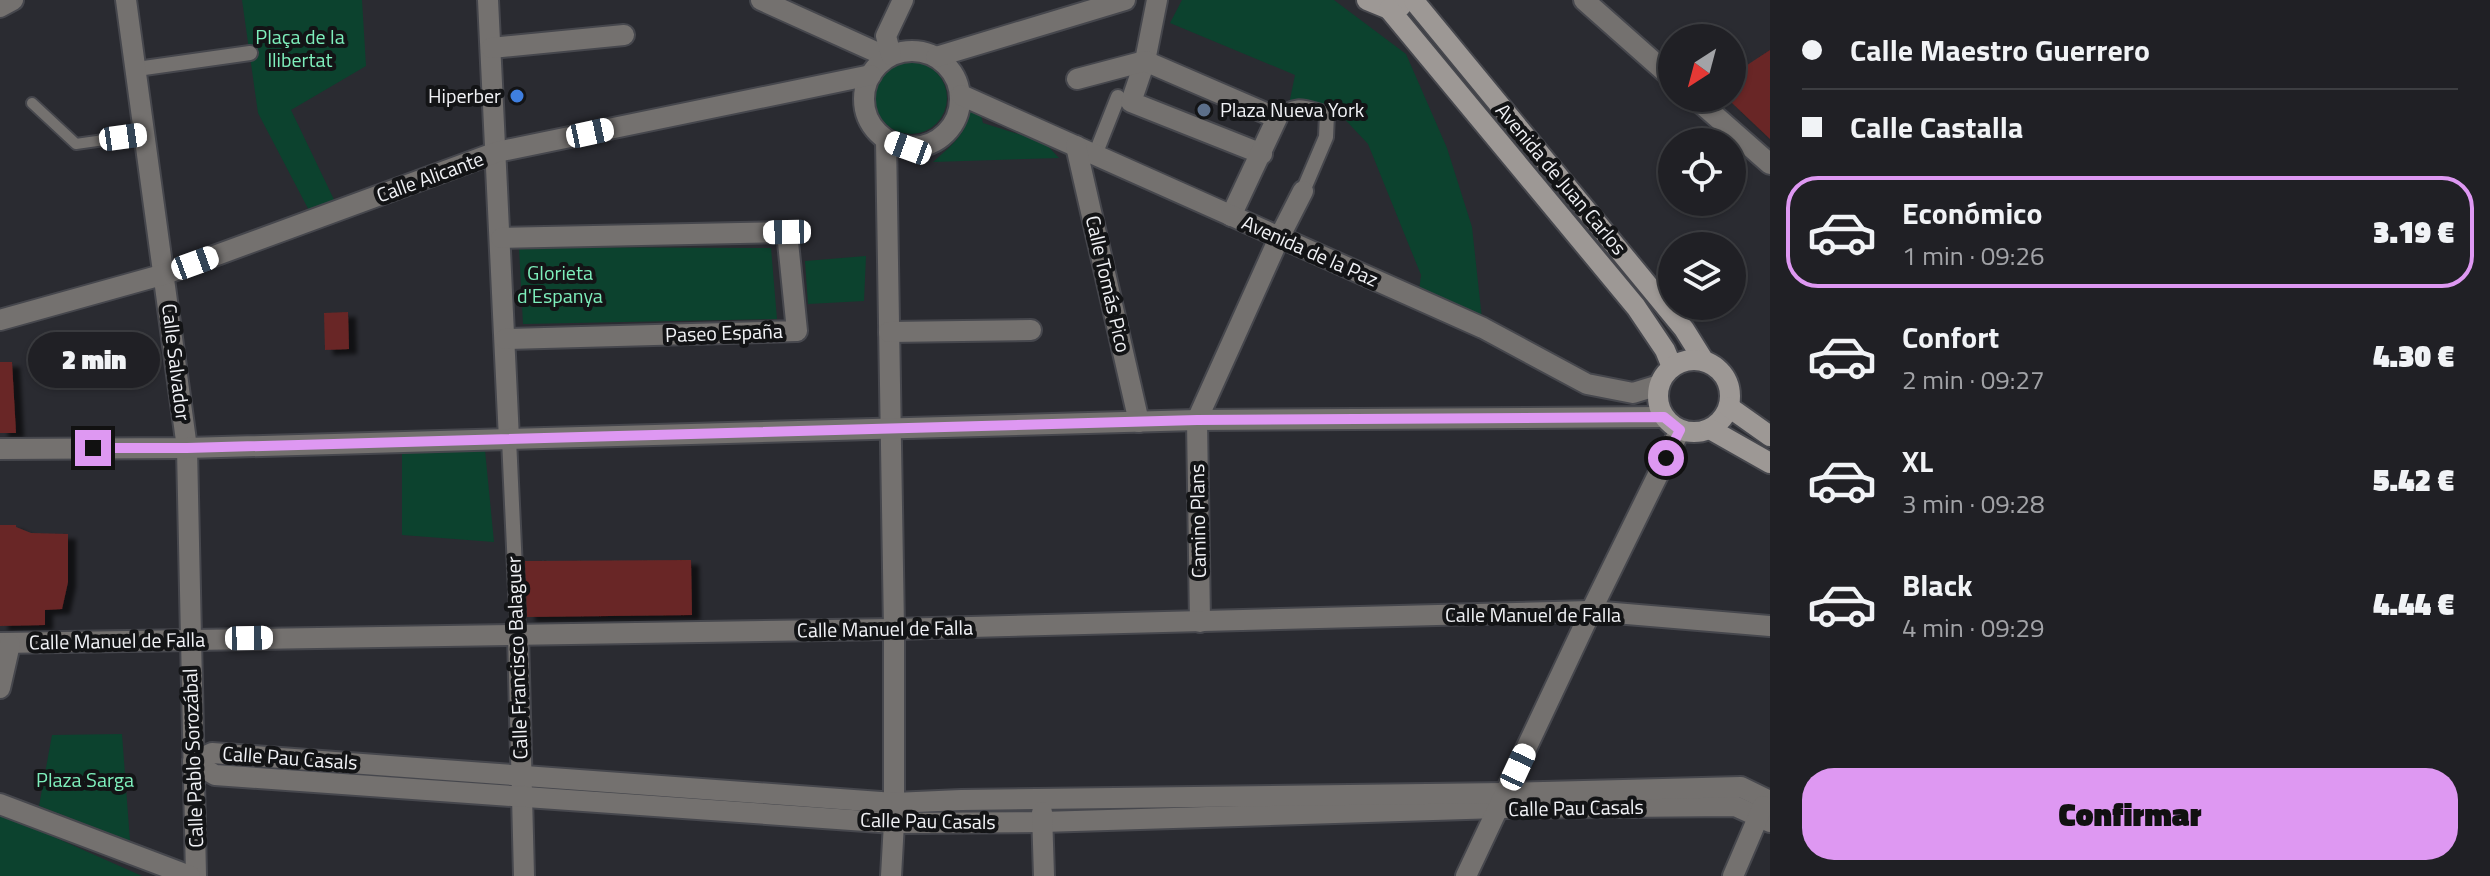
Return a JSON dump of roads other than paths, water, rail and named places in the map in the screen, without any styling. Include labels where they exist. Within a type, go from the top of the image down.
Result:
[{"type":"main road","points":[[1367,0],[1389,9],[1414,1]]},
{"type":"main road","name":"Avenida de Juan Carlos","points":[[1414,1],[1684,329],[1704,361]]},
{"type":"main road","name":"Avenida de Juan Carlos","points":[[1389,9],[1636,307],[1665,350],[1672,367]]},
{"type":"main road","points":[[1682,361],[1704,361],[1714,365],[1727,379],[1731,397],[1719,423],[1701,432],[1672,424],[1658,396],[1659,385],[1672,367],[1682,361]]},
{"type":"main road","points":[[1729,407],[1770,436]]},
{"type":"main road","points":[[1710,429],[1770,463]]},
{"type":"street","points":[[0,7],[13,0]]},
{"type":"street","name":"Calle Salvador","points":[[126,0],[187,448],[189,639]]},
{"type":"street","points":[[488,0],[509,439]]},
{"type":"street","points":[[761,0],[889,56]]},
{"type":"street","points":[[889,56],[886,36],[903,0]]},
{"type":"street","points":[[936,57],[1125,0]]},
{"type":"street","points":[[1157,0],[1145,61],[1131,102],[1262,154]]},
{"type":"street","points":[[1584,0],[1658,66]]},
{"type":"street","points":[[491,48],[624,35]]},
{"type":"street","points":[[902,51],[919,51],[936,57],[956,78],[961,95],[959,112],[951,129],[939,140],[925,146],[908,148],[886,140],[873,129],[866,113],[863,97],[871,75],[889,56],[902,51]]},
{"type":"street","points":[[137,69],[250,53]]},
{"type":"street","points":[[1077,79],[1145,61],[1277,118]]},
{"type":"street","name":"Calle Alicante","points":[[0,320],[165,274],[497,152],[871,75]]},
{"type":"street","name":"Avenida de la Paz","points":[[961,95],[1483,328],[1587,384],[1633,393],[1659,385]]},
{"type":"street","points":[[1085,151],[1118,97]]},
{"type":"street","points":[[1197,420],[1326,137],[1327,114],[1299,106],[1288,109],[1277,118],[1231,216]]},
{"type":"street","points":[[1711,112],[1770,164]]},
{"type":"street","points":[[886,140],[894,629],[891,876]]},
{"type":"street","name":"Calle Tomás Pico","points":[[1085,151],[1139,422]]},
{"type":"street","name":"Paseo España","points":[[501,238],[787,232],[797,331],[505,339]]},
{"type":"street","points":[[889,332],[1031,330]]},
{"type":"street","points":[[0,449],[187,448],[1197,420],[1672,424],[1591,611],[1466,876]]},
{"type":"street","name":"Camino Plans","points":[[1197,420],[1200,622]]},
{"type":"street","name":"Calle Francisco Balaguer","points":[[509,439],[524,876]]},
{"type":"street","name":"Calle Manuel de Falla","points":[[5,644],[894,629],[1591,611],[1770,626]]},
{"type":"street","name":"Calle Pablo Sorozábal","points":[[189,639],[196,876]]},
{"type":"street","points":[[0,688],[5,644]]},
{"type":"street","name":"Calle Pau Casals","points":[[193,762],[212,753],[521,774],[894,813],[1042,799],[1502,801],[1767,806]]},
{"type":"street","name":"Calle Pau Casals","points":[[193,762],[215,775],[521,795],[1042,822],[1502,801]]},
{"type":"street","points":[[1042,799],[1044,876]]},
{"type":"street","points":[[0,804],[190,876]]},
{"type":"street","points":[[1733,876],[1767,806]]},
{"type":"lane","points":[[32,103],[76,144],[146,134]]},
{"type":"place","name":"Hiperber","points":[[517,96]]},
{"type":"place","name":"Plaza Nueva York","points":[[1204,110]]},
{"type":"park label","name":"Plaça de la llibertat","points":[[300,48]]},
{"type":"park label","name":"Glorieta d'Espanya","points":[[560,284]]},
{"type":"park label","name":"Plaza Sarga","points":[[85,780]]}]
